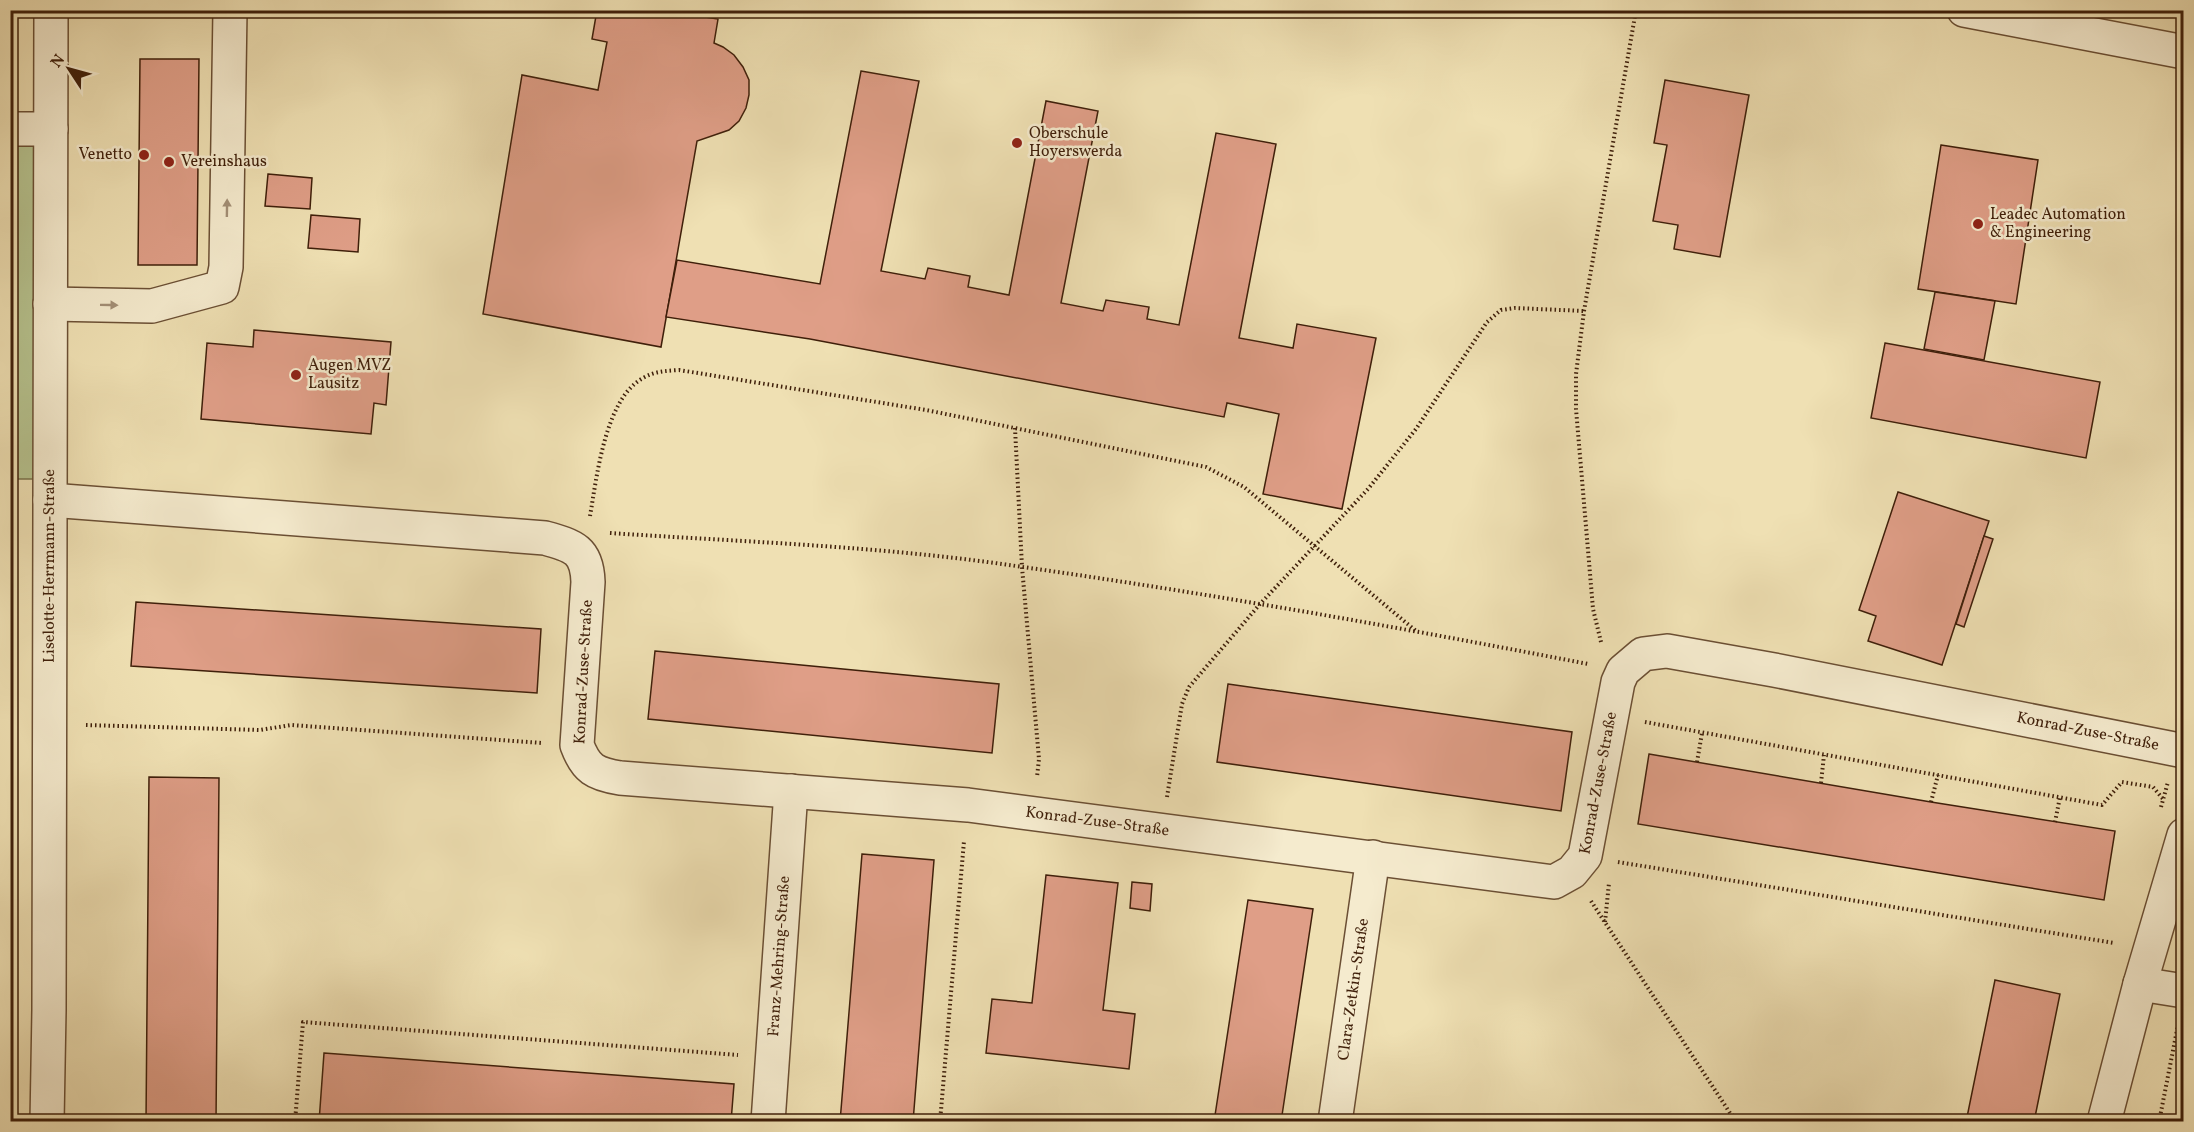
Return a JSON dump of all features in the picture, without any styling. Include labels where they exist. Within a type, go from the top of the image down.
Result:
[{"type":"street","name":"Liselotte-Herrmann-Straße","points":[[47,1122],[51,10]]},
{"type":"street","points":[[50,304],[152,306],[222,287],[226,267],[230,10]]},
{"type":"street","points":[[1964,10],[2184,52]]},
{"type":"street","points":[[10,129],[51,129]]},
{"type":"street","points":[[50,500],[545,538],[575,549],[586,545]]},
{"type":"street","name":"Konrad-Zuse-Straße","points":[[586,545],[588,582],[577,745],[583,760],[594,771],[605,776],[968,805],[1554,882],[1590,863],[1618,682],[1617,670],[1643,654],[1667,651],[1774,669],[2184,751]]},
{"type":"street","name":"Franz-Mehring-Straße","points":[[768,1122],[791,791]]},
{"type":"street","points":[[2104,1122],[2140,984],[2184,835]]},
{"type":"street","name":"Clara-Zetkin-Straße","points":[[1335,1122],[1373,857]]},
{"type":"street","points":[[2140,984],[2181,1004]]},
{"type":"path","points":[[1617,670],[1600,639],[1593,609],[1576,409],[1576,374],[1584,311],[1636,10]]},
{"type":"path","points":[[1162,830],[1178,724],[1182,704],[1189,687],[1260,604],[1368,489],[1416,429],[1487,322],[1501,310],[1515,308],[1584,311]]},
{"type":"path","points":[[1416,631],[1244,487],[1206,467],[1015,428],[926,410],[679,370],[656,372],[642,378],[628,391],[607,430],[598,464],[586,545],[906,553],[1022,567],[1416,631],[1617,670]]},
{"type":"path","points":[[1015,428],[1022,567],[1039,759],[1034,814]]},
{"type":"path","points":[[1637,721],[2102,805],[2122,782],[2153,787],[2163,799]]},
{"type":"path","points":[[49,724],[260,730],[291,725],[577,745]]},
{"type":"path","points":[[1697,762],[1702,733]]},
{"type":"path","points":[[1821,783],[1824,755]]},
{"type":"path","points":[[1931,802],[1938,775]]},
{"type":"path","points":[[2055,822],[2060,797]]},
{"type":"path","points":[[940,1122],[968,805]]},
{"type":"path","points":[[1590,863],[1605,922]]},
{"type":"path","points":[[1590,863],[1605,922],[1730,1113],[1740,1122]]},
{"type":"path","points":[[1590,863],[2150,949]]},
{"type":"path","points":[[2159,1122],[2181,1004]]},
{"type":"path","points":[[295,1122],[303,1022],[773,1057]]},
{"type":"green space","points":[[11,129],[51,129],[50,479],[11,479]]},
{"type":"building","points":[[597,10],[660,10],[718,19],[714,43],[734,55],[749,80],[746,108],[739,121],[729,130],[697,141],[661,347],[483,314],[522,75],[598,90],[607,42],[592,39]]},
{"type":"building","name":"Vereinshaus","points":[[140,59],[199,59],[197,265],[138,265]]},
{"type":"building","points":[[861,71],[919,81],[881,271],[925,279],[928,268],[970,276],[968,287],[1009,295],[1046,101],[1098,111],[1061,303],[1103,311],[1106,300],[1149,307],[1147,319],[1179,325],[1216,133],[1276,144],[1239,338],[1293,348],[1297,324],[1376,338],[1342,509],[1263,494],[1279,414],[1227,403],[1224,417],[810,339],[666,317],[677,260],[820,284]]},
{"type":"building","points":[[1665,80],[1749,95],[1720,257],[1674,249],[1678,225],[1653,221],[1667,145],[1654,143]]},
{"type":"building","name":"Leadec Automation & Engineering","points":[[1941,145],[2038,160],[2016,304],[1918,289]]},
{"type":"building","points":[[268,174],[312,178],[310,209],[265,206]]},
{"type":"building","points":[[311,215],[360,219],[358,252],[308,248]]},
{"type":"building","points":[[1935,292],[1995,301],[1984,360],[1924,349]]},
{"type":"building","name":"Augen MVZ Lausitz","points":[[254,330],[391,342],[386,405],[374,403],[371,434],[201,419],[207,343],[253,347]]},
{"type":"building","points":[[1885,343],[2100,382],[2086,458],[1871,418]]},
{"type":"building","points":[[1898,492],[1989,521],[1942,665],[1868,641],[1876,616],[1859,610]]},
{"type":"building","points":[[1984,536],[1993,539],[1964,627],[1956,624]]},
{"type":"building","points":[[136,602],[541,629],[537,693],[131,666]]},
{"type":"building","points":[[655,651],[999,684],[992,753],[648,719]]},
{"type":"building","points":[[1228,684],[1572,732],[1561,811],[1217,762]]},
{"type":"building","points":[[1649,754],[2115,831],[2104,900],[1638,824]]},
{"type":"building","points":[[149,777],[219,778],[216,1122],[146,1122]]},
{"type":"building","points":[[862,854],[934,860],[913,1122],[840,1122]]},
{"type":"building","points":[[1046,875],[1118,883],[1103,1010],[1135,1014],[1129,1069],[986,1053],[992,999],[1032,1003]]},
{"type":"building","points":[[1132,882],[1152,884],[1150,911],[1130,908]]},
{"type":"building","points":[[1248,900],[1313,909],[1281,1122],[1214,1122]]},
{"type":"building","points":[[1995,980],[2060,994],[2034,1122],[1966,1122]]},
{"type":"building","points":[[324,1053],[734,1084],[731,1122],[319,1122]]},
{"type":"place","name":"Oberschule Hoyerswerda","points":[[1017,143]]},
{"type":"place","name":"Venetto","points":[[144,155]]},
{"type":"place","name":"Vereinshaus","points":[[169,162]]},
{"type":"place","name":"Leadec Automation & Engineering","points":[[1978,224]]},
{"type":"place","name":"Augen MVZ Lausitz","points":[[296,375]]}]
